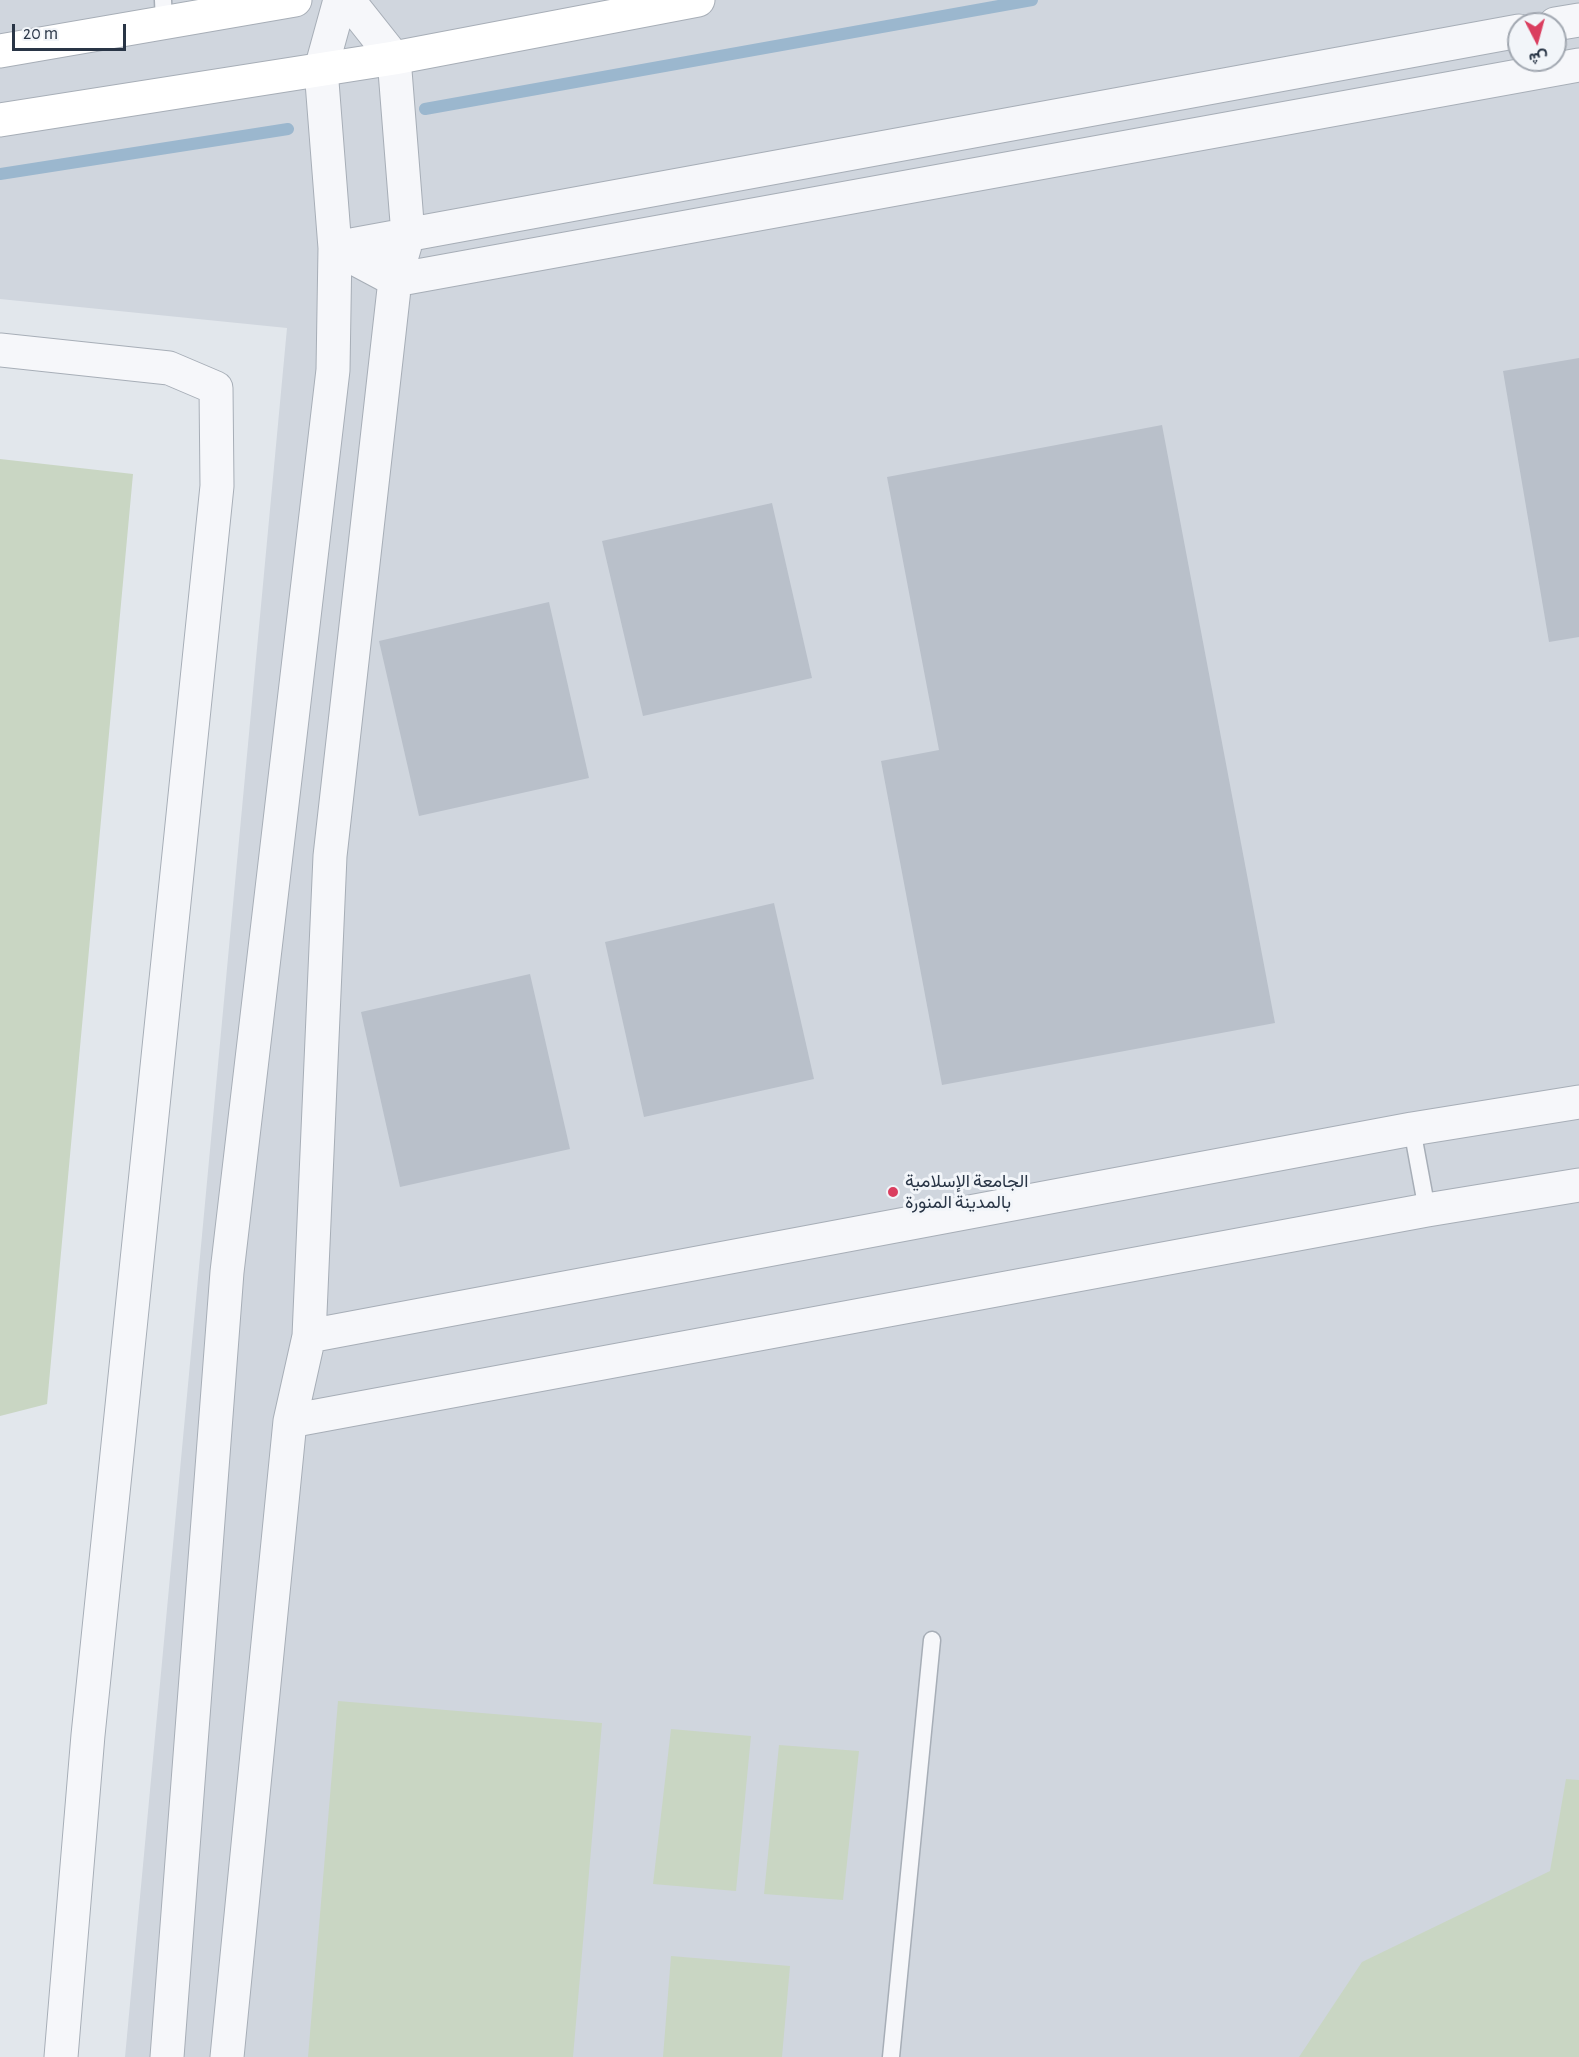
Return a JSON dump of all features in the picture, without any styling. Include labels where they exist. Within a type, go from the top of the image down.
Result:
[{"type":"main road","points":[[0,51],[163,11],[295,0]]},
{"type":"main road","points":[[0,120],[394,58],[698,0]]},
{"type":"street","points":[[167,2057],[227,1272],[333,370],[335,248],[321,69],[340,0]]},
{"type":"street","points":[[227,2057],[291,1421],[309,1336],[330,856],[395,280],[408,235],[394,58],[348,0]]},
{"type":"street","points":[[335,248],[1507,33]]},
{"type":"street","points":[[335,248],[395,280],[1579,65]]},
{"type":"street","points":[[0,350],[169,368],[216,388],[217,486],[88,1735],[62,2057]]},
{"type":"street","points":[[309,1336],[1412,1129],[1579,1102]]},
{"type":"street","points":[[291,1421],[1427,1210],[1579,1185]]},
{"type":"lane","points":[[1412,1129],[1427,1210]]},
{"type":"lane","points":[[891,2057],[932,1640]]},
{"type":"shaded area","name":"الجامعة الإسلامية بالمدينة المنورة","points":[[0,0],[1579,0],[1579,2057],[125,2057],[287,328],[0,299]]},
{"type":"green space","points":[[0,459],[133,474],[47,1404],[0,1416]]},
{"type":"green space","points":[[338,1701],[602,1723],[573,2057],[308,2057]]},
{"type":"green space","points":[[671,1729],[751,1736],[736,1891],[653,1884]]},
{"type":"green space","points":[[779,1745],[859,1751],[843,1900],[764,1894]]},
{"type":"green space","points":[[1566,1779],[1579,1780],[1579,2057],[1299,2057],[1362,1962],[1550,1871]]},
{"type":"green space","points":[[671,1956],[790,1966],[782,2057],[663,2057]]},
{"type":"building","points":[[1579,358],[1579,637],[1549,642],[1503,371]]},
{"type":"building","points":[[1162,425],[1275,1023],[942,1085],[881,761],[939,750],[887,477]]},
{"type":"building","points":[[772,503],[812,678],[643,716],[602,541]]},
{"type":"building","points":[[549,602],[589,778],[419,816],[379,641]]},
{"type":"building","points":[[774,903],[814,1079],[644,1117],[605,942]]},
{"type":"building","points":[[530,974],[570,1149],[400,1187],[361,1012]]},
{"type":"waterway","points":[[425,109],[1032,0]]},
{"type":"waterway","points":[[0,174],[288,129]]},
{"type":"place","name":"الجامعة الإسلامية بالمدينة المنورة","points":[[893,1192]]}]
